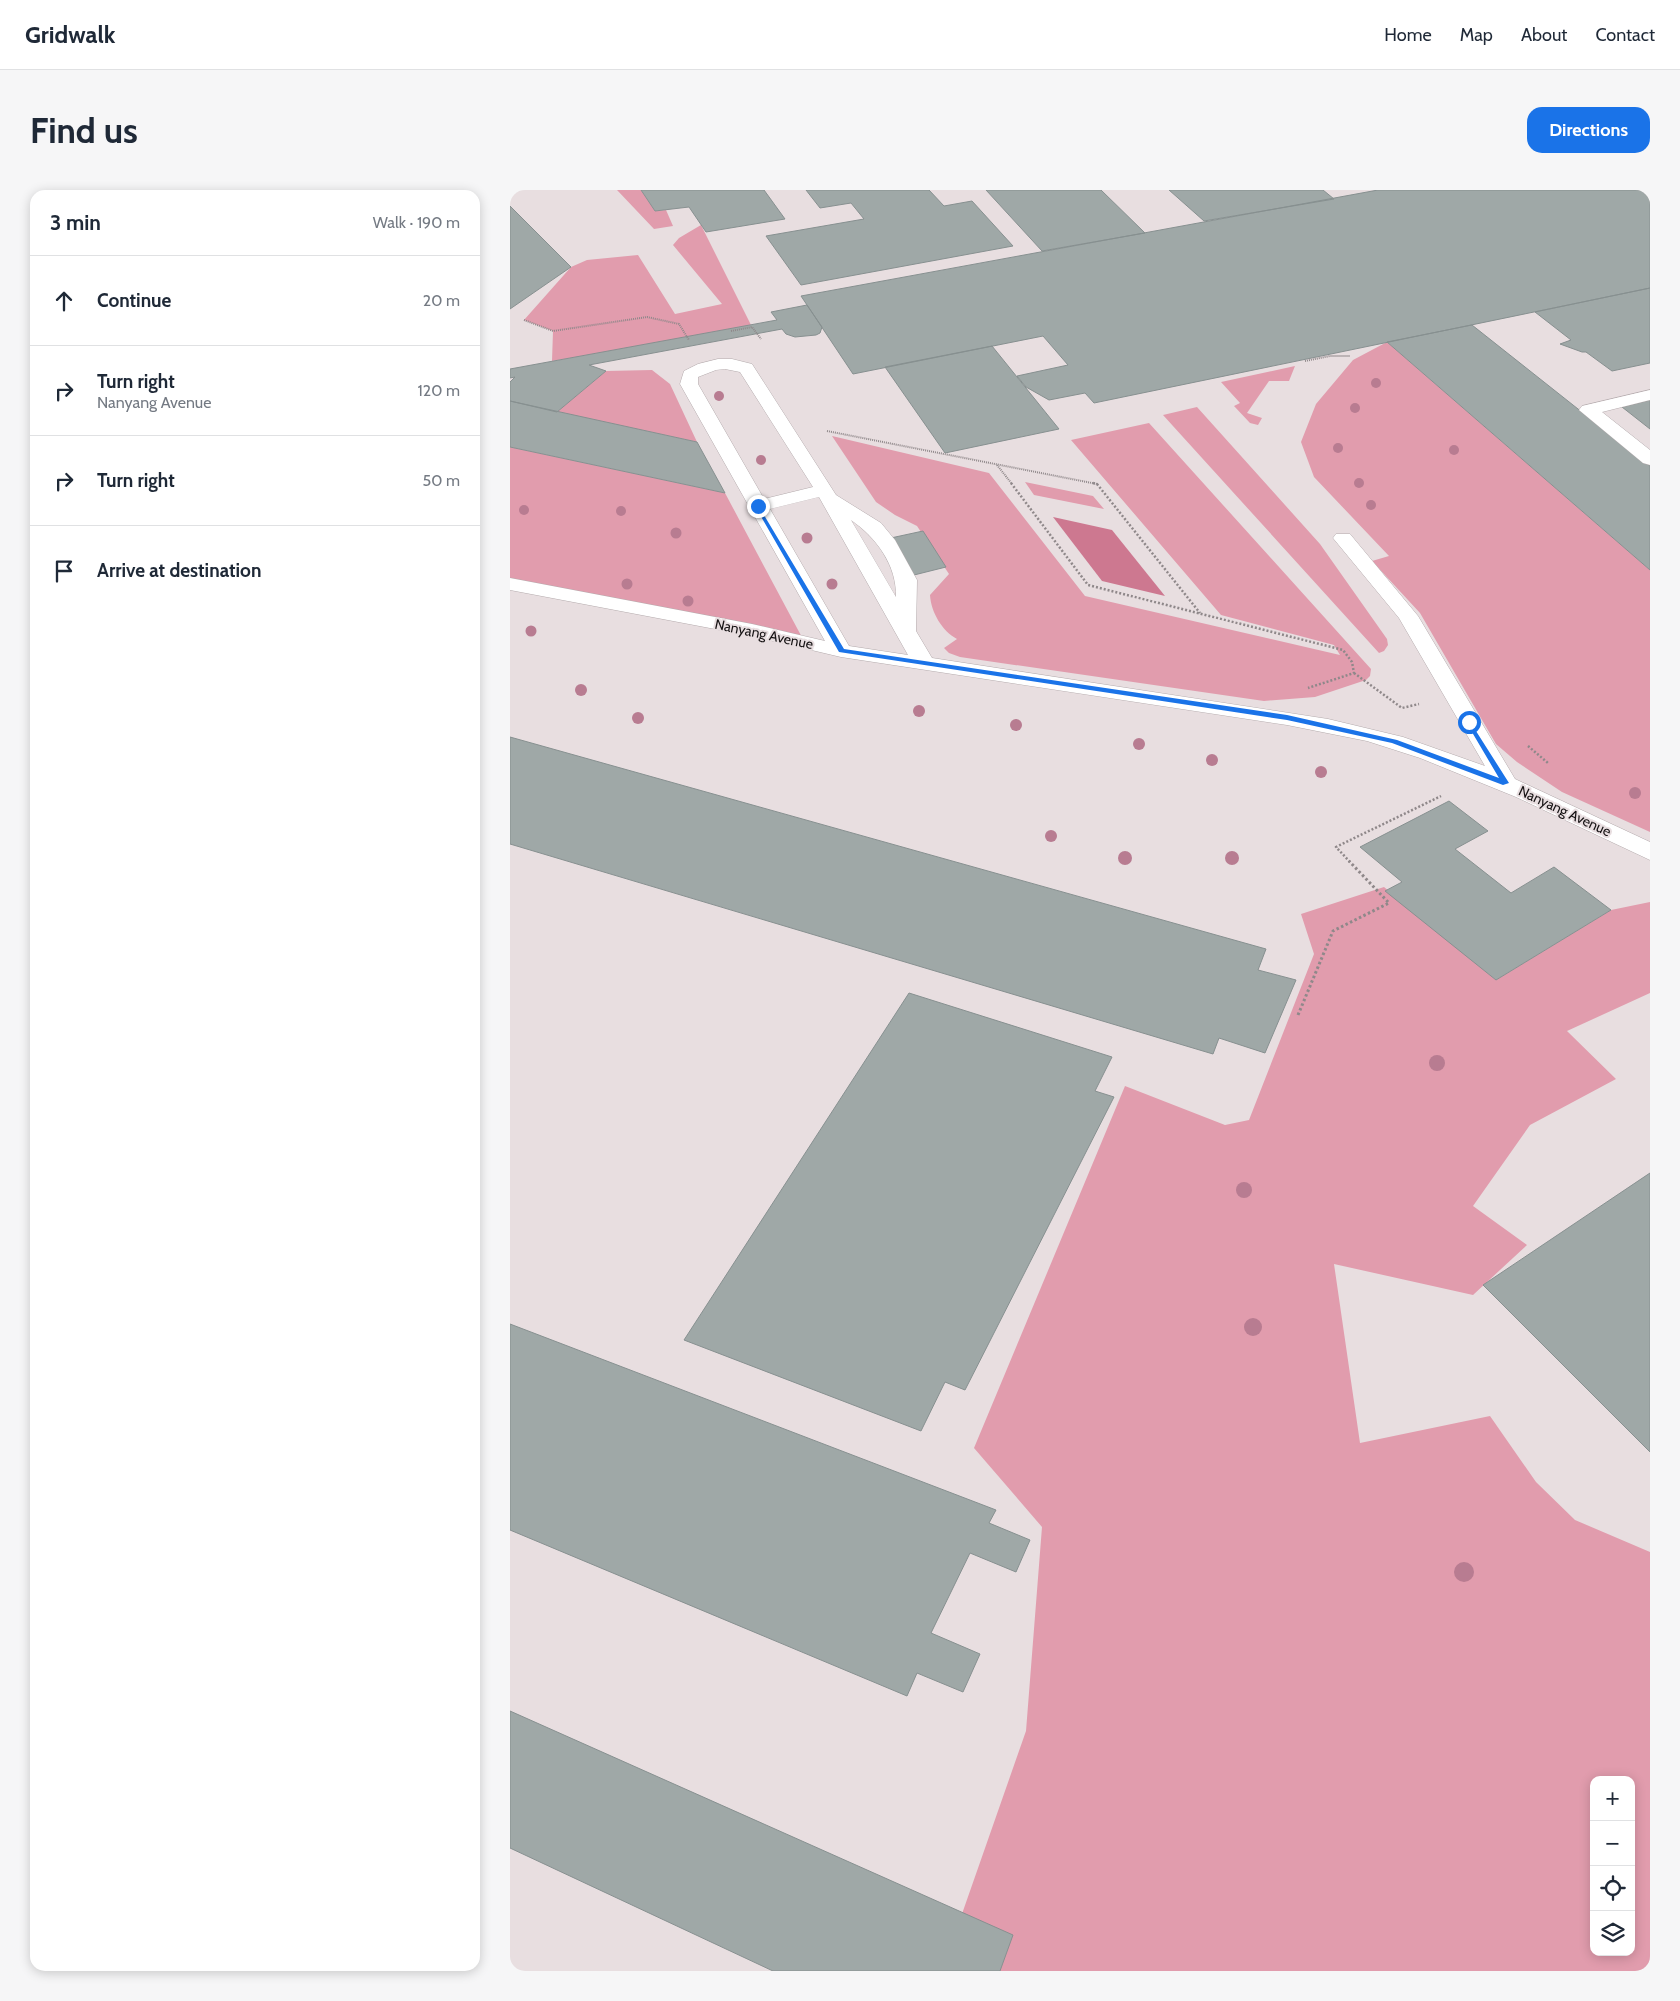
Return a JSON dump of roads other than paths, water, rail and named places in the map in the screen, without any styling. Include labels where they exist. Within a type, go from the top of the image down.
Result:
[{"type":"street","points":[[841,651],[689,384],[690,375],[702,368],[728,363],[735,363],[746,368],[824,490],[924,663]]},
{"type":"street","points":[[1650,395],[1588,410],[1650,459]]},
{"type":"street","points":[[758,506],[824,490]]},
{"type":"street","points":[[824,490],[841,507],[874,527],[885,540],[907,580],[906,631]]},
{"type":"street","points":[[1343,538],[1408,616],[1506,783]]},
{"type":"street","name":"Nanyang Avenue","points":[[510,584],[752,630],[841,651],[1287,718],[1350,730],[1394,742],[1506,783],[1646,851]]}]
